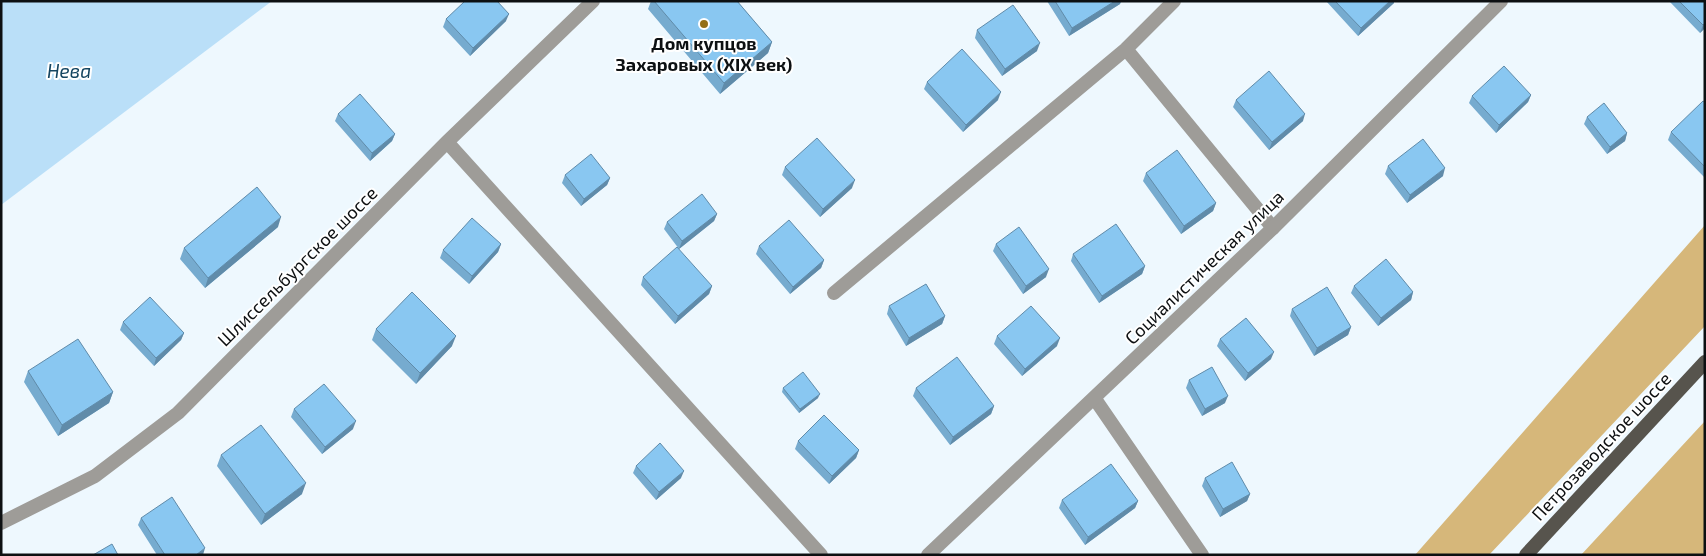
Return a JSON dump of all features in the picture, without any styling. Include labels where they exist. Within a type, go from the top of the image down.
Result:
[{"type":"main road","name":"Петрозаводское шоссе","points":[[1526,555],[1705,362]]},
{"type":"street","name":"Шлиссельбургское шоссе","points":[[1,522],[95,476],[178,412],[446,142],[593,1]]},
{"type":"street","points":[[834,293],[1126,49],[1174,1]]},
{"type":"street","name":"Социалистическая улица","points":[[928,555],[1273,228],[1501,1]]},
{"type":"street","points":[[1126,49],[1273,228]]},
{"type":"street","points":[[446,142],[820,555]]},
{"type":"street","points":[[1095,398],[1202,555]]},
{"type":"shaded area","points":[[1705,225],[1705,326],[1489,555],[1415,555]]},
{"type":"shaded area","points":[[1705,421],[1705,555],[1581,555]]},
{"type":"water","name":"Нева","points":[[1,1],[272,1],[1,205]]},
{"type":"building","points":[[465,1],[497,1],[509,14],[473,48],[446,19]]},
{"type":"building","points":[[654,1],[737,1],[772,42],[724,83]]},
{"type":"building","points":[[1055,1],[1115,1],[1072,28]]},
{"type":"building","points":[[1335,1],[1390,1],[1361,28]]},
{"type":"building","points":[[1679,1],[1705,1],[1705,23],[1703,25]]},
{"type":"building","points":[[1013,5],[1040,43],[1005,69],[977,30]]},
{"type":"building","points":[[962,49],[1001,92],[966,125],[927,82]]},
{"type":"building","points":[[1504,66],[1531,95],[1499,125],[1472,96]]},
{"type":"building","points":[[1269,71],[1305,114],[1272,142],[1236,100]]},
{"type":"building","points":[[360,94],[395,134],[372,153],[338,114]]},
{"type":"building","points":[[1703,101],[1705,102],[1705,167],[1671,132]]},
{"type":"building","points":[[1604,103],[1627,133],[1610,147],[1587,117]]},
{"type":"building","points":[[817,138],[855,180],[823,209],[785,167]]},
{"type":"building","points":[[1423,139],[1445,168],[1410,195],[1388,166]]},
{"type":"building","points":[[1177,150],[1216,203],[1184,226],[1146,173]]},
{"type":"building","points":[[591,154],[610,178],[584,199],[565,175]]},
{"type":"building","points":[[257,187],[281,217],[208,278],[184,248]]},
{"type":"building","points":[[702,194],[717,214],[682,241],[667,222]]},
{"type":"building","points":[[472,218],[501,244],[472,276],[443,250]]},
{"type":"building","points":[[789,220],[824,260],[793,287],[759,246]]},
{"type":"building","points":[[1116,224],[1145,266],[1102,296],[1073,254]]},
{"type":"building","points":[[1019,227],[1049,269],[1026,286],[996,244]]},
{"type":"building","points":[[677,247],[712,286],[678,316],[643,277]]},
{"type":"building","points":[[1386,259],[1413,292],[1381,318],[1354,286]]},
{"type":"building","points":[[926,284],[945,316],[909,338],[889,306]]},
{"type":"building","points":[[1327,287],[1351,327],[1317,348],[1292,309]]},
{"type":"building","points":[[412,292],[456,336],[420,373],[376,329]]},
{"type":"building","points":[[150,297],[184,333],[156,358],[123,322]]},
{"type":"building","points":[[1031,306],[1060,338],[1025,369],[997,336]]},
{"type":"building","points":[[1246,318],[1274,352],[1248,373],[1220,339]]},
{"type":"building","points":[[78,339],[113,392],[62,425],[28,371]]},
{"type":"building","points":[[957,357],[994,406],[953,437],[916,388]]},
{"type":"building","points":[[1212,367],[1228,396],[1205,409],[1189,380]]},
{"type":"building","points":[[803,372],[820,394],[800,409],[783,388]]},
{"type":"building","points":[[324,384],[356,421],[325,447],[294,409]]},
{"type":"building","points":[[824,415],[859,450],[832,476],[798,441]]},
{"type":"building","points":[[261,425],[306,483],[265,514],[221,455]]},
{"type":"building","points":[[660,443],[684,471],[659,492],[636,466]]},
{"type":"building","points":[[1232,462],[1250,494],[1223,509],[1205,478]]},
{"type":"building","points":[[1111,464],[1138,501],[1088,537],[1062,500]]},
{"type":"building","points":[[172,497],[205,548],[196,555],[165,555],[141,518]]},
{"type":"building","points":[[112,544],[118,555],[93,555]]},
{"type":"place","name":"Дом купцов Захаровых (XIX век)","points":[[704,24]]}]
